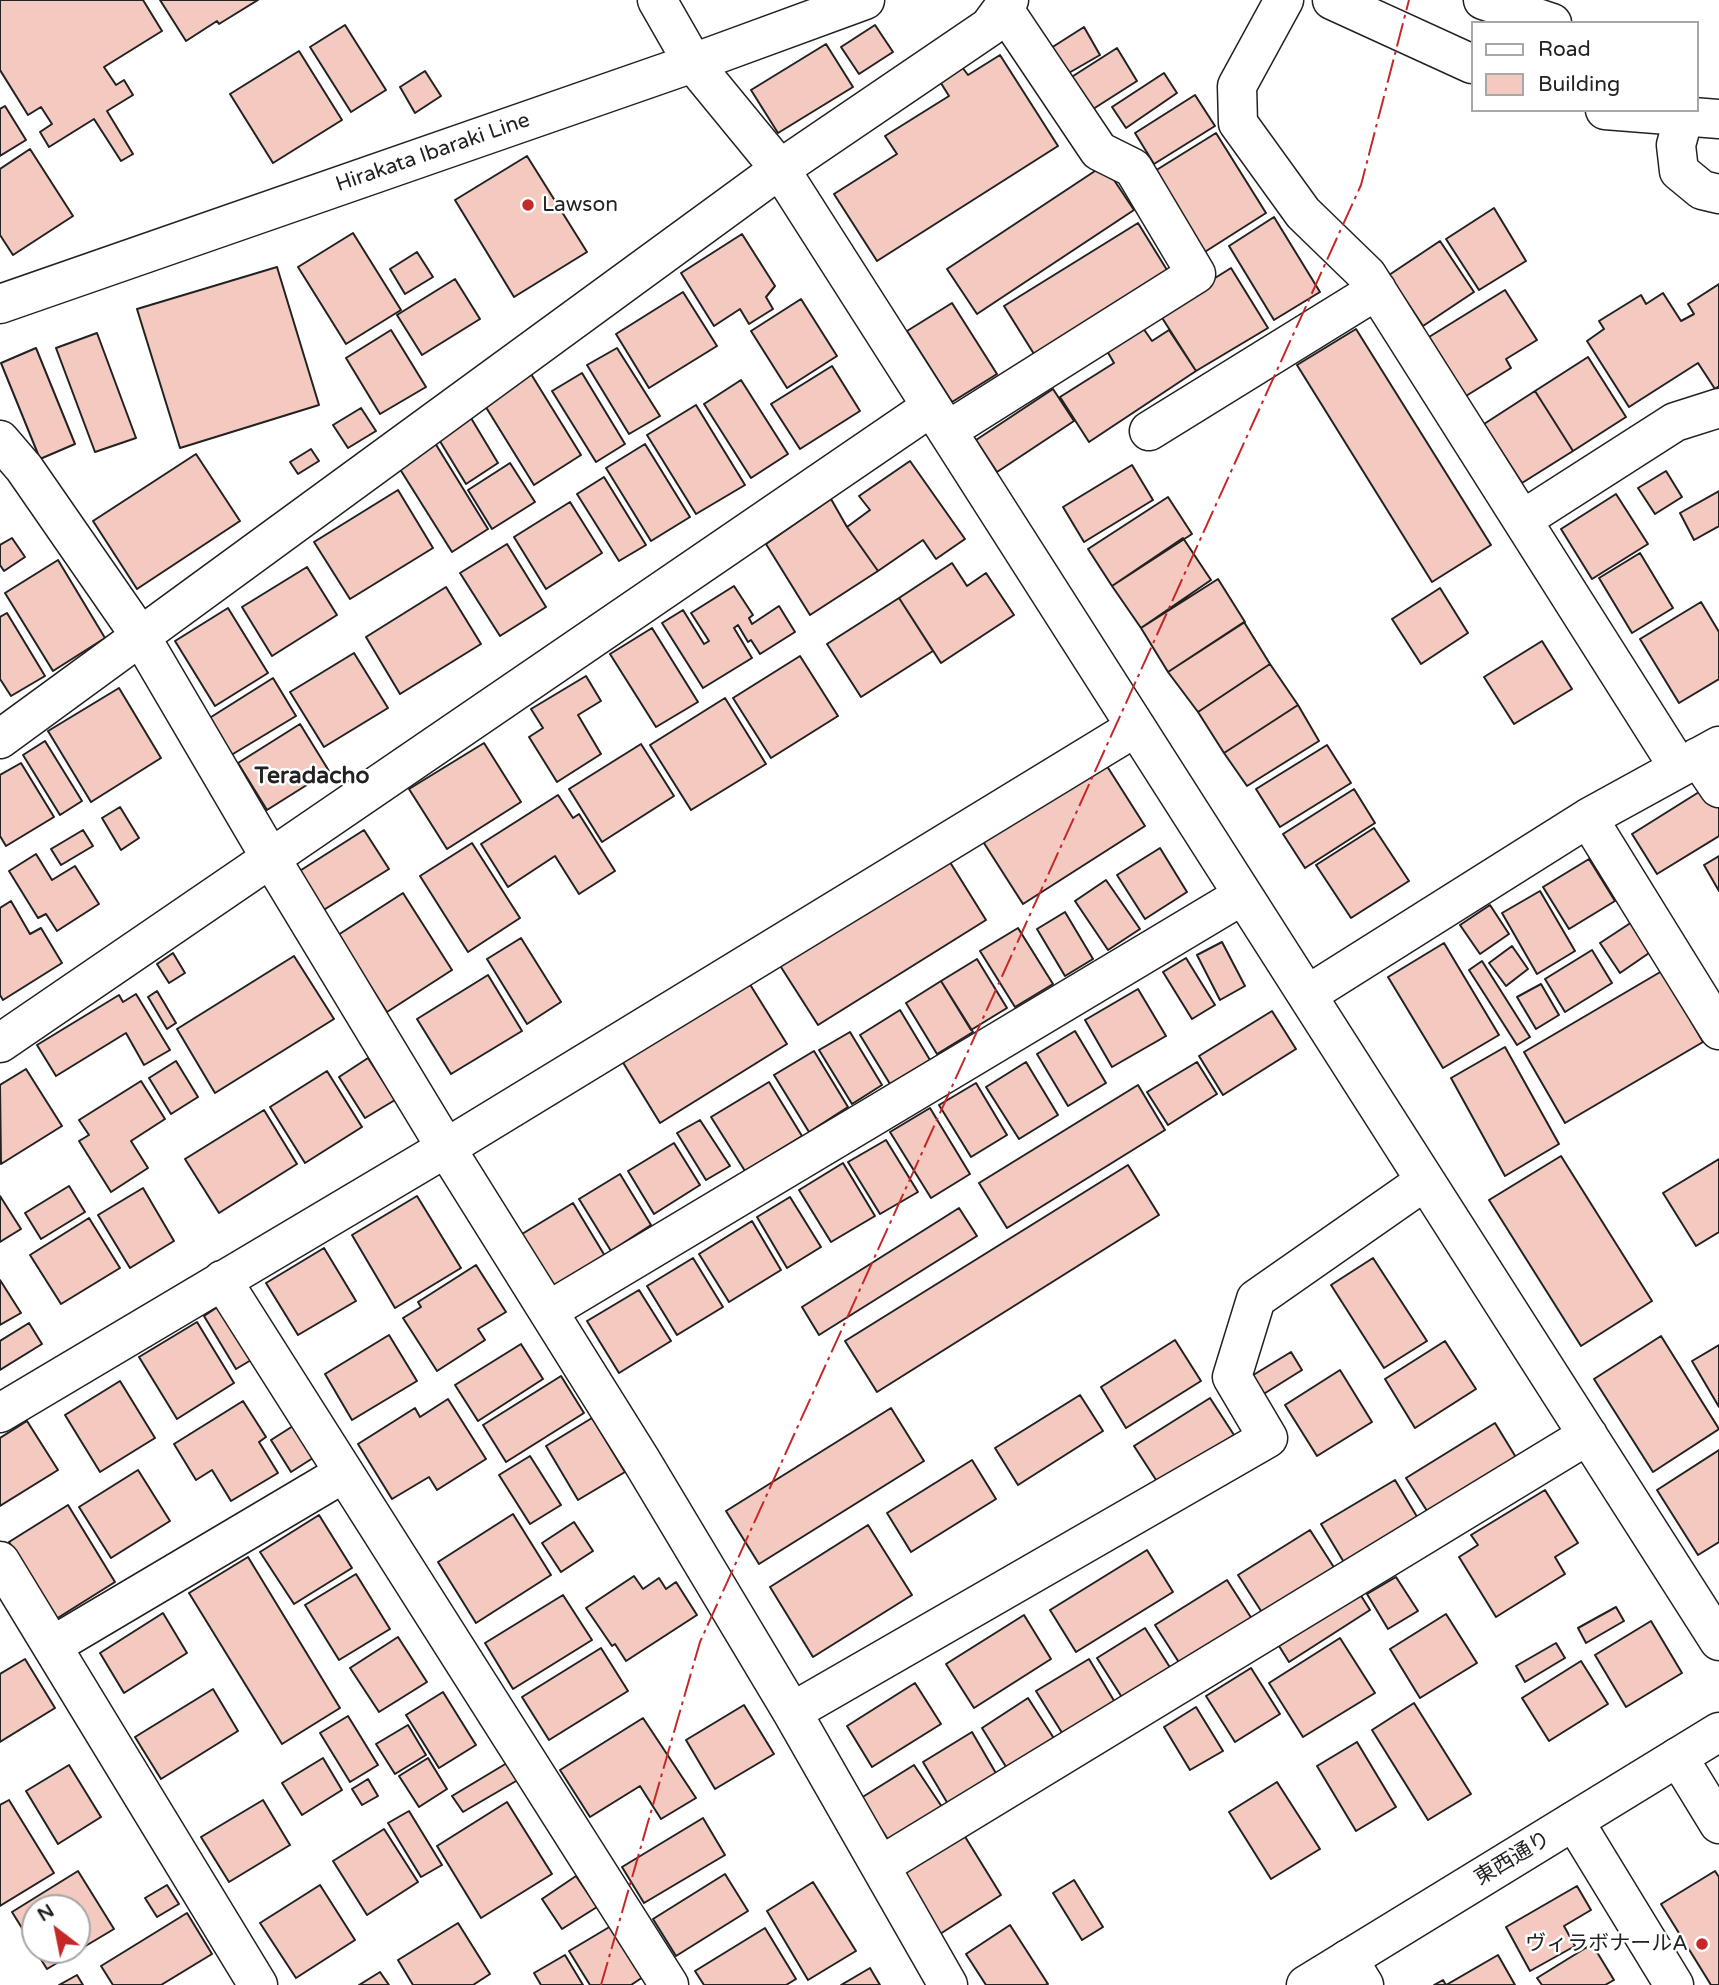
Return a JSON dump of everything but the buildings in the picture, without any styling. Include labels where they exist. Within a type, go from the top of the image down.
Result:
[{"type":"street","points":[[657,0],[693,63],[780,169],[1719,1641]]},
{"type":"street","name":"Hirakata Ibaraki Line","points":[[1,301],[693,63],[865,0]]},
{"type":"street","points":[[1284,0],[1237,86],[1238,123],[1303,213],[1367,275],[1522,520],[1699,757],[1719,788]]},
{"type":"street","points":[[1332,0],[1470,63]]},
{"type":"street","points":[[1483,0],[1546,21]]},
{"type":"street","points":[[0,739],[780,169],[989,27],[1006,4],[1099,151],[1133,168],[1196,274],[939,419],[270,857],[0,1043]]},
{"type":"street","points":[[1641,112],[1695,115],[1676,145],[1679,171],[1702,190],[1719,194]]},
{"type":"street","points":[[1149,431],[1377,290]]},
{"type":"street","points":[[1522,520],[1675,422],[1719,408]]},
{"type":"street","points":[[8,463],[141,637],[446,1148],[641,1460],[792,1712],[948,1985]]},
{"type":"street","points":[[0,1413],[446,1148],[1136,727]]},
{"type":"street","points":[[1307,995],[1588,818],[1699,757]]},
{"type":"street","points":[[1588,818],[1719,1030]]},
{"type":"street","points":[[548,1311],[1243,895]]},
{"type":"street","points":[[792,1712],[1268,1438],[1232,1377],[1256,1299],[1425,1181]]},
{"type":"street","points":[[222,1280],[669,1985]]},
{"type":"street","points":[[880,1867],[1588,1435]]},
{"type":"street","points":[[52,1646],[344,1473]]},
{"type":"street","points":[[0,1561],[258,1985]]},
{"type":"street","name":"東西通り","points":[[1306,1985],[1356,1972],[1574,1821],[1719,1732]]},
{"type":"street","points":[[1678,1757],[1719,1824]]},
{"type":"street","points":[[1574,1821],[1674,1985]]},
{"type":"power","points":[[601,1985],[700,1642],[1361,185],[1409,0]]},
{"type":"place","name":"Lawson","points":[[528,205]]},
{"type":"place","name":"ヴィラボナールA","points":[[1702,1944]]},
{"type":"district","name":"Teradacho","points":[[312,777]]}]
